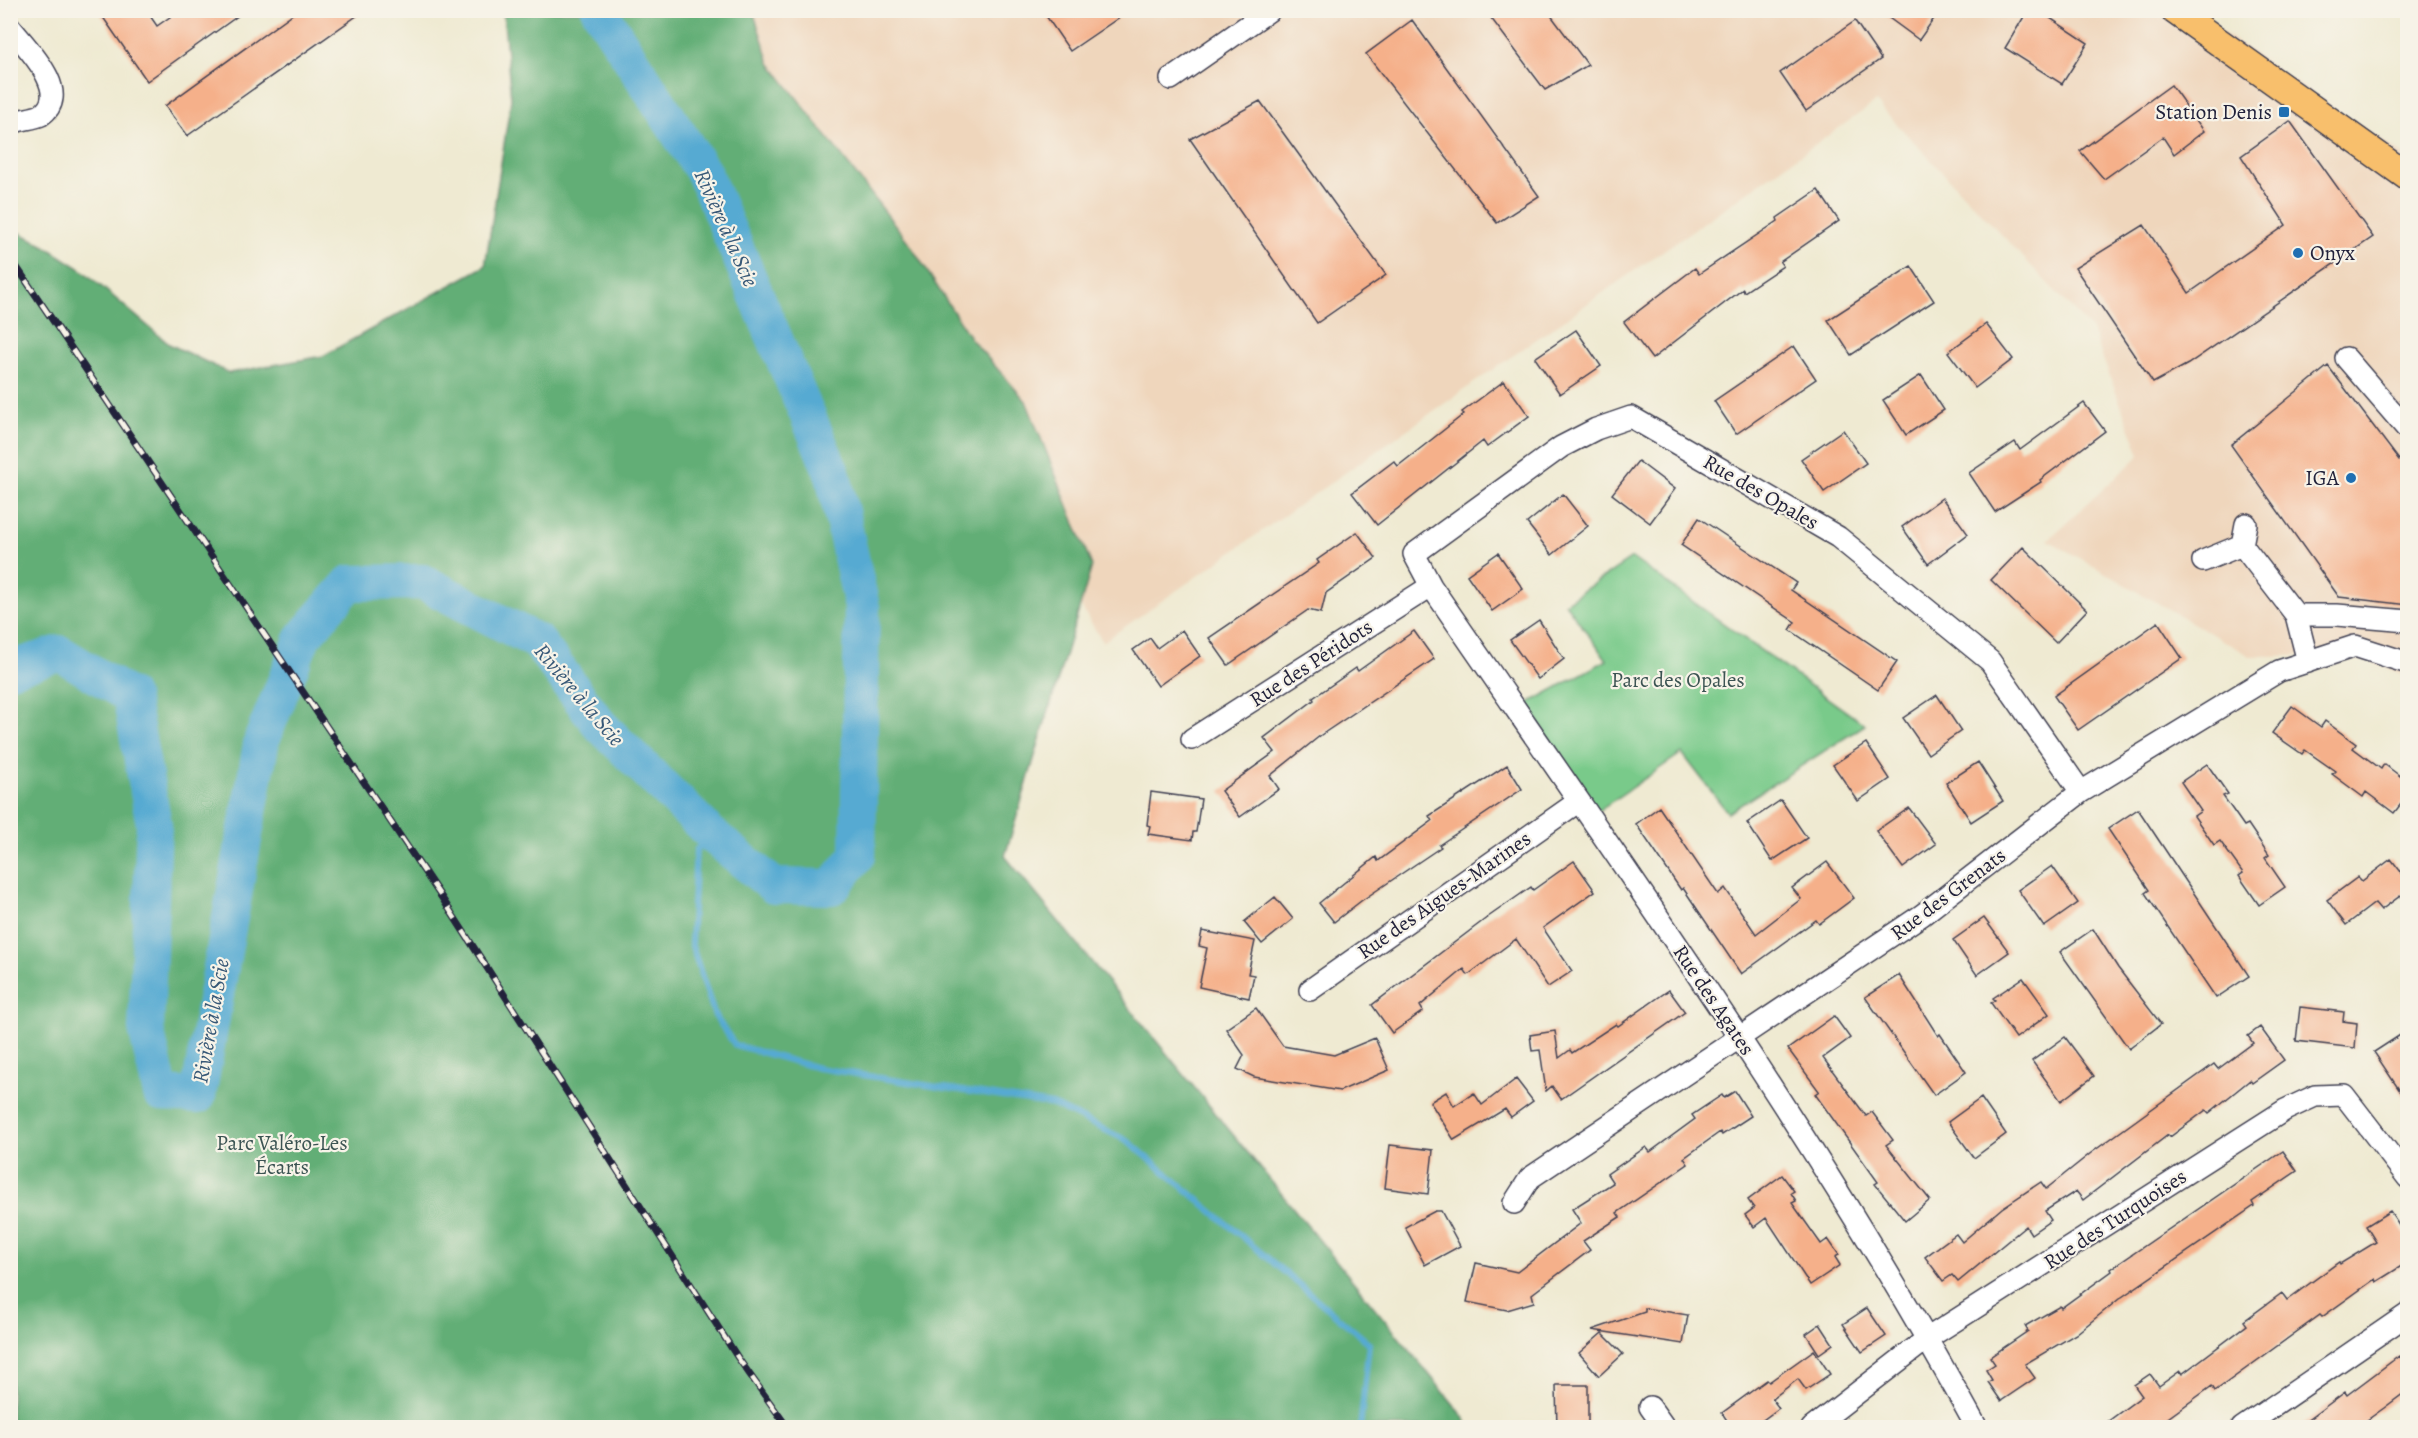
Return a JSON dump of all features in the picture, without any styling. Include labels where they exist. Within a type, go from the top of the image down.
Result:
[{"type":"main road","points":[[2174,10],[2408,177]]},
{"type":"street","points":[[1171,79],[1270,10]]},
{"type":"street","points":[[10,27],[46,74],[53,91],[49,107],[40,116],[18,121],[10,114]]},
{"type":"street","points":[[2346,358],[2408,430]]},
{"type":"street","name":"Rue des Opales","points":[[1431,586],[1414,554],[1561,447],[1596,429],[1631,417],[1838,537],[1990,662],[2082,792]]},
{"type":"street","points":[[2246,524],[2242,545],[2296,615],[2308,662]]},
{"type":"street","points":[[2203,561],[2242,545]]},
{"type":"street","name":"Rue des Péridots","points":[[1192,739],[1431,586]]},
{"type":"street","name":"Rue des Agates","points":[[1431,586],[1741,1037],[1928,1338],[1977,1428]]},
{"type":"street","points":[[2296,615],[2337,615],[2408,621]]},
{"type":"street","name":"Rue des Grenats","points":[[1514,1203],[1530,1178],[1923,915],[2082,792],[2279,671],[2355,646],[2408,663]]},
{"type":"street","name":"Rue des Aigues-Marines","points":[[1310,990],[1578,801]]},
{"type":"street","name":"Rue des Turquoises","points":[[1812,1428],[1928,1338],[2285,1110],[2315,1096],[2344,1095],[2408,1178]]},
{"type":"street","points":[[2242,1428],[2408,1314]]},
{"type":"street","points":[[1650,1407],[1665,1428]]},
{"type":"shaded area","points":[[720,11],[2191,11],[2407,158],[2407,676],[2356,655],[2250,656],[2048,540],[2140,455],[2092,330],[1876,102],[1103,642],[825,195]]},
{"type":"green space","name":"Parc Valéro-Les Écarts","points":[[503,11],[753,11],[770,63],[909,243],[971,339],[1026,401],[1092,566],[1005,856],[1460,1412],[1469,1427],[11,1427],[11,228],[81,269],[169,344],[229,373],[323,356],[485,266],[511,99]]},
{"type":"green space","name":"Parc des Opales","points":[[1632,558],[1865,725],[1728,813],[1682,753],[1589,817],[1516,710],[1607,660],[1565,603]]},
{"type":"building","points":[[98,10],[146,10],[157,26],[180,10],[246,10],[147,81]]},
{"type":"building","points":[[298,10],[365,10],[187,136],[165,106]]},
{"type":"building","points":[[1042,10],[1130,10],[1070,51]]},
{"type":"building","points":[[1485,10],[1547,10],[1588,65],[1545,90]]},
{"type":"building","points":[[1878,10],[1940,10],[1919,40]]},
{"type":"building","points":[[2028,10],[2038,10],[2088,43],[2062,84],[2005,48]]},
{"type":"building","points":[[1412,20],[1539,196],[1497,223],[1366,54]]},
{"type":"building","points":[[1855,21],[1881,59],[1806,111],[1780,73]]},
{"type":"building","points":[[2171,85],[2204,131],[2174,154],[2163,137],[2104,179],[2080,151]]},
{"type":"building","points":[[1260,101],[1386,275],[1317,323],[1190,139]]},
{"type":"building","name":"Onyx","points":[[2290,121],[2373,237],[2188,364],[2153,383],[2075,268],[2144,225],[2189,293],[2286,225],[2241,156]]},
{"type":"building","points":[[1818,190],[1839,221],[1780,262],[1783,266],[1744,292],[1743,289],[1652,359],[1624,322],[1695,268],[1699,274],[1778,221],[1777,218]]},
{"type":"building","points":[[1911,266],[1934,301],[1851,355],[1828,320]]},
{"type":"building","points":[[1986,324],[2013,359],[1975,388],[1948,352]]},
{"type":"building","points":[[1576,330],[1601,366],[1560,394],[1535,358]]},
{"type":"building","points":[[1794,346],[1816,379],[1736,434],[1714,401]]},
{"type":"building","points":[[2328,366],[2399,460],[2408,453],[2408,605],[2339,597],[2231,445]]},
{"type":"building","points":[[1921,375],[1944,410],[1906,435],[1883,400]]},
{"type":"building","points":[[1504,381],[1529,416],[1487,447],[1483,441],[1377,525],[1352,493],[1394,461],[1398,466],[1464,414],[1462,412]]},
{"type":"building","points":[[2084,403],[2105,431],[2040,480],[2041,482],[1995,512],[1969,473],[2015,442],[2020,450]]},
{"type":"building","points":[[1843,430],[1866,463],[1824,492],[1801,459]]},
{"type":"building","points":[[1638,461],[1675,489],[1650,523],[1612,494]]},
{"type":"building","points":[[1563,494],[1588,526],[1552,555],[1527,523]]},
{"type":"building","points":[[1942,498],[1968,534],[1928,564],[1902,527]]},
{"type":"building","points":[[1699,518],[1796,583],[1791,590],[1897,662],[1878,690],[1790,630],[1795,622],[1681,545]]},
{"type":"building","points":[[1357,532],[1376,558],[1326,593],[1321,613],[1308,610],[1228,665],[1209,638],[1319,563],[1317,560]]},
{"type":"building","points":[[2023,547],[2087,610],[2056,643],[1991,580]]},
{"type":"building","points":[[1498,553],[1523,589],[1492,611],[1467,575]]},
{"type":"building","points":[[1539,620],[1564,659],[1538,679],[1510,640]]},
{"type":"building","points":[[2158,622],[2182,658],[2078,730],[2054,696]]},
{"type":"building","points":[[1182,630],[1200,656],[1158,686],[1133,650],[1150,638],[1157,648]]},
{"type":"building","points":[[1414,631],[1434,659],[1321,735],[1270,776],[1279,789],[1240,817],[1221,791],[1275,752],[1264,738],[1314,700],[1313,698],[1356,668],[1358,671]]},
{"type":"building","points":[[1937,695],[1961,731],[1928,754],[1903,718]]},
{"type":"building","points":[[2292,706],[2321,727],[2325,721],[2356,744],[2353,748],[2381,769],[2384,764],[2408,782],[2408,795],[2394,813],[2366,792],[2363,797],[2332,774],[2335,771],[2305,750],[2302,754],[2272,733]]},
{"type":"building","points":[[1866,743],[1890,779],[1858,801],[1833,765]]},
{"type":"building","points":[[1978,762],[2003,801],[1971,822],[1946,783]]},
{"type":"building","points":[[2207,764],[2228,794],[2223,796],[2244,826],[2248,824],[2269,855],[2265,858],[2285,887],[2259,905],[2239,876],[2243,873],[2220,841],[2214,845],[2194,816],[2201,811],[2181,782]]},
{"type":"building","points":[[1507,765],[1522,789],[1439,845],[1441,847],[1334,922],[1319,903],[1376,857],[1378,861],[1432,821],[1429,816]]},
{"type":"building","points":[[1151,792],[1201,799],[1196,832],[1193,832],[1192,840],[1148,834]]},
{"type":"building","points":[[1781,800],[1807,838],[1772,861],[1747,823]]},
{"type":"building","points":[[1659,807],[1718,894],[1725,888],[1756,934],[1801,899],[1792,888],[1827,862],[1854,898],[1819,924],[1816,920],[1741,974],[1683,888],[1681,890],[1636,824]]},
{"type":"building","points":[[1909,808],[1936,844],[1903,868],[1876,831]]},
{"type":"building","points":[[2138,809],[2249,976],[2216,998],[2145,893],[2149,890],[2108,829]]},
{"type":"building","points":[[2391,859],[2408,881],[2408,890],[2381,910],[2375,903],[2346,925],[2327,900],[2358,877],[2362,881]]},
{"type":"building","points":[[1574,861],[1595,891],[1543,928],[1572,971],[1548,987],[1516,939],[1468,975],[1464,969],[1420,1006],[1423,1011],[1392,1033],[1372,1005],[1488,917],[1531,887],[1533,890]]},
{"type":"building","points":[[2052,866],[2078,903],[2044,927],[2018,890]]},
{"type":"building","points":[[1275,897],[1293,919],[1262,944],[1244,922]]},
{"type":"building","points":[[1984,918],[2009,952],[1977,975],[1953,940]]},
{"type":"building","points":[[2093,929],[2118,968],[2161,1024],[2129,1049],[2060,952]]},
{"type":"building","points":[[1202,931],[1255,941],[1248,974],[1254,975],[1249,998],[1199,987],[1207,948],[1199,946]]},
{"type":"building","points":[[1899,975],[1938,1036],[1940,1034],[1966,1072],[1934,1095],[1865,997]]},
{"type":"building","points":[[2023,978],[2049,1014],[2016,1038],[1991,1003],[1995,1000],[1993,998]]},
{"type":"building","points":[[1669,990],[1685,1012],[1561,1099],[1552,1086],[1546,1091],[1540,1050],[1532,1051],[1530,1035],[1555,1031],[1559,1058],[1570,1050],[1572,1053],[1616,1024],[1618,1026]]},
{"type":"building","points":[[2300,1007],[2344,1012],[2343,1021],[2357,1023],[2355,1048],[2296,1041]]},
{"type":"building","points":[[1256,1008],[1283,1046],[1334,1055],[1375,1038],[1389,1070],[1340,1091],[1254,1077],[1237,1069],[1244,1055],[1226,1029]]},
{"type":"building","points":[[1834,1016],[1850,1038],[1823,1058],[1866,1116],[1872,1112],[1893,1140],[1886,1145],[1930,1200],[1905,1221],[1875,1184],[1878,1182],[1815,1094],[1819,1091],[1788,1049]]},
{"type":"building","points":[[2260,1027],[2284,1060],[2252,1083],[2250,1080],[2209,1113],[2206,1110],[2170,1137],[2168,1135],[2083,1200],[2076,1191],[2045,1211],[2051,1220],[2031,1234],[2026,1226],[1958,1282],[1952,1275],[1943,1281],[1925,1257],[1956,1234],[1962,1242],[2002,1208],[2041,1182],[2046,1189],[2091,1153],[2214,1064],[2218,1069],[2253,1043],[2248,1036]]},
{"type":"building","points":[[2408,1030],[2408,1103],[2374,1052]]},
{"type":"building","points":[[2065,1037],[2094,1076],[2061,1101],[2032,1061]]},
{"type":"building","points":[[1516,1079],[1533,1101],[1511,1117],[1505,1109],[1454,1140],[1430,1102],[1446,1092],[1454,1106],[1474,1093],[1482,1105]]},
{"type":"building","points":[[1735,1091],[1751,1116],[1722,1135],[1720,1132],[1684,1158],[1688,1164],[1617,1213],[1620,1217],[1583,1241],[1590,1250],[1532,1294],[1534,1302],[1507,1310],[1467,1302],[1476,1263],[1517,1272],[1581,1223],[1572,1209],[1613,1183],[1607,1174],[1646,1147],[1650,1152],[1695,1119],[1692,1115],[1722,1095],[1724,1098]]},
{"type":"building","points":[[1981,1098],[2006,1134],[1974,1158],[1948,1122]]},
{"type":"building","points":[[1390,1145],[1433,1150],[1428,1194],[1385,1188]]},
{"type":"building","points":[[2283,1151],[2297,1171],[2252,1202],[2254,1206],[2119,1299],[2076,1334],[2025,1364],[2035,1378],[2001,1401],[1988,1382],[1992,1380],[1986,1370],[1995,1364],[1990,1357],[2028,1331],[2025,1326],[2060,1306],[2061,1308],[2112,1271],[2111,1269]]},
{"type":"building","points":[[1782,1175],[1794,1191],[1791,1193],[1796,1201],[1792,1203],[1821,1244],[1828,1239],[1839,1255],[1835,1257],[1840,1265],[1810,1285],[1766,1218],[1754,1227],[1745,1215],[1754,1208],[1748,1200]]},
{"type":"building","points":[[1435,1211],[1441,1211],[1460,1246],[1425,1265],[1405,1227]]},
{"type":"building","points":[[2390,1211],[2408,1238],[2408,1262],[2376,1282],[2375,1279],[2322,1317],[2320,1315],[2215,1391],[2212,1386],[2154,1428],[2099,1428],[2142,1396],[2134,1385],[2150,1374],[2159,1386],[2180,1371],[2182,1374],[2247,1325],[2244,1321],[2282,1293],[2287,1300],[2339,1262],[2340,1264],[2376,1242],[2366,1226]]},
{"type":"building","points":[[1645,1308],[1688,1315],[1683,1344],[1592,1330],[1645,1312]]},
{"type":"building","points":[[1867,1308],[1886,1336],[1862,1352],[1843,1324]]},
{"type":"building","points":[[1820,1324],[1833,1344],[1819,1354],[1806,1334]]},
{"type":"building","points":[[1602,1333],[1623,1354],[1599,1376],[1579,1353]]},
{"type":"building","points":[[1814,1350],[1830,1374],[1806,1390],[1798,1379],[1772,1399],[1779,1408],[1752,1428],[1732,1428],[1722,1413],[1767,1380],[1769,1382]]},
{"type":"building","points":[[2399,1356],[2408,1368],[2408,1390],[2356,1428],[2297,1428],[2345,1392],[2347,1395]]},
{"type":"building","points":[[1556,1385],[1588,1385],[1588,1428],[1557,1428]]},
{"type":"waterway","name":"Rivière à la Scie","points":[[10,669],[60,653],[130,696],[154,824],[146,1029],[161,1094],[198,1096],[262,739],[303,637],[350,583],[423,582],[538,642],[600,725],[712,835],[774,886],[832,887],[858,855],[862,607],[833,475],[704,173],[599,10]]},
{"type":"waterway","points":[[712,835],[696,850],[691,943],[715,1016],[735,1045],[818,1068],[1053,1105],[1128,1141],[1369,1343],[1360,1428]]},
{"type":"railway","points":[[10,257],[442,898],[738,1358],[788,1428]]},
{"type":"place","name":"Station Denis","points":[[2284,112]]},
{"type":"place","name":"Onyx","points":[[2298,253]]},
{"type":"place","name":"IGA","points":[[2351,478]]}]
